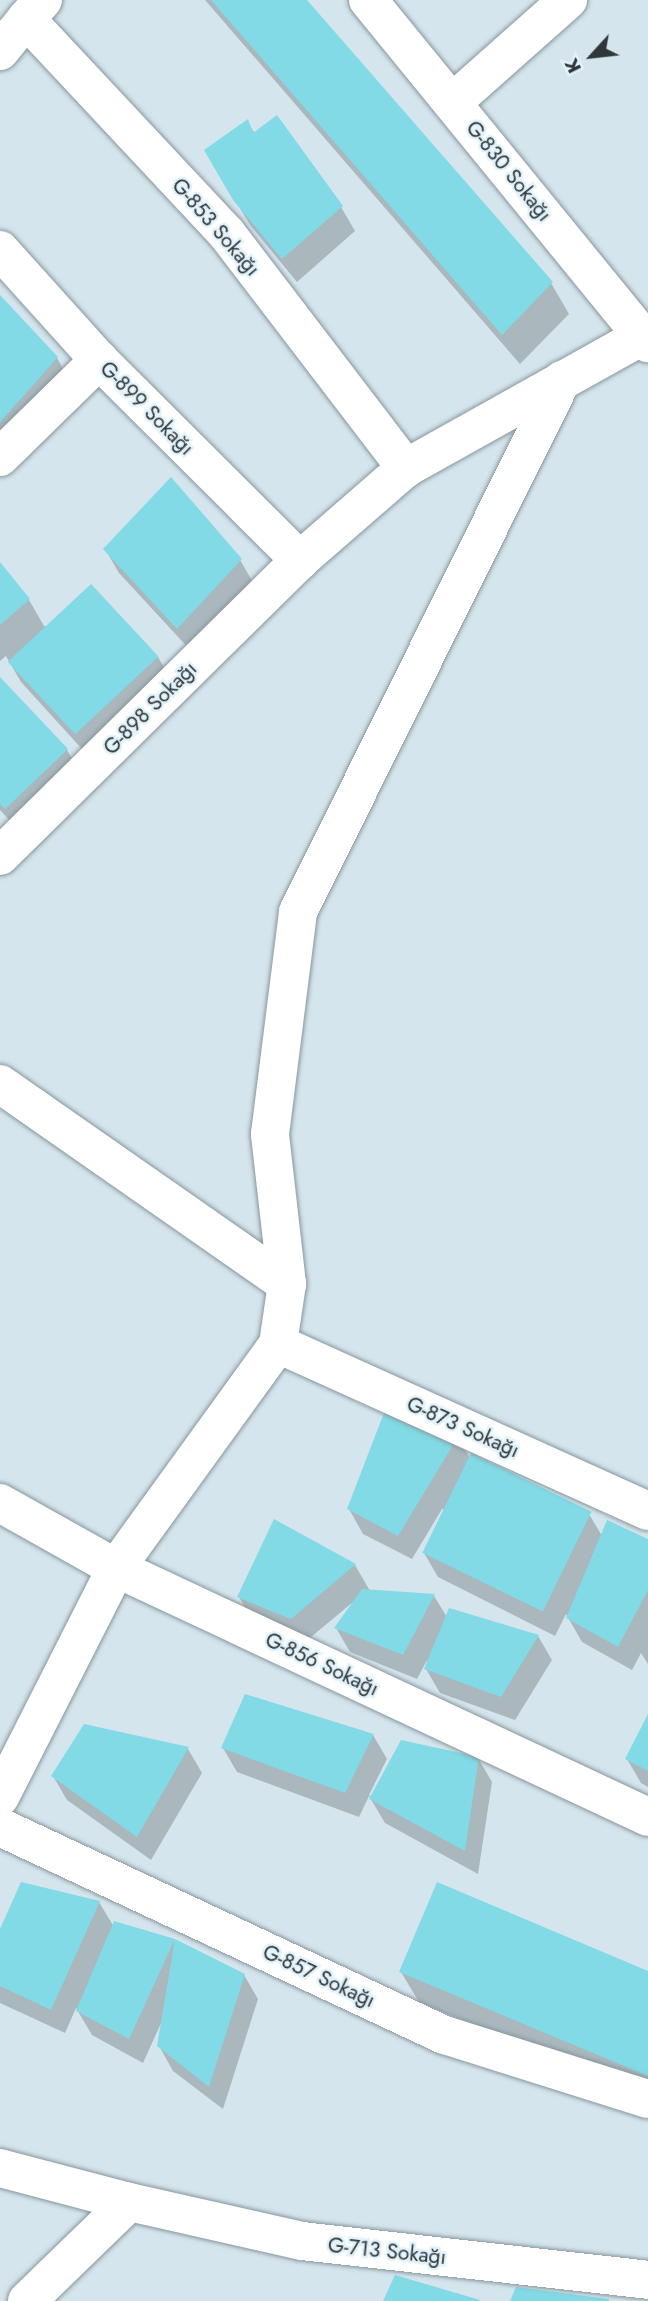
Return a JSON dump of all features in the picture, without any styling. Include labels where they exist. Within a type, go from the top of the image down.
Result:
[{"type":"street","name":"G-830 Sokağı","points":[[368,0],[646,336]]},
{"type":"street","points":[[453,103],[568,0]]},
{"type":"street","points":[[0,51],[34,10]]},
{"type":"street","name":"G-853 Sokağı","points":[[34,10],[227,234],[406,468]]},
{"type":"street","name":"G-899 Sokağı","points":[[0,250],[99,360],[300,560]]},
{"type":"street","name":"G-898 Sokağı","points":[[0,856],[300,560],[406,468],[646,336]]},
{"type":"street","points":[[0,457],[99,360]]},
{"type":"street","points":[[0,1797],[116,1568],[278,1343],[287,1284],[270,1134],[298,912],[562,380]]},
{"type":"street","points":[[0,1084],[287,1284]]},
{"type":"street","name":"G-873 Sokağı","points":[[278,1343],[648,1511]]},
{"type":"street","name":"G-856 Sokağı","points":[[0,1503],[116,1568],[648,1817]]},
{"type":"street","name":"G-857 Sokağı","points":[[0,1827],[446,2035],[648,2099]]},
{"type":"street","name":"G-713 Sokağı","points":[[0,2168],[129,2202],[302,2241],[648,2280]]},
{"type":"street","points":[[27,2301],[129,2202]]},
{"type":"building","points":[[211,0],[307,0],[553,282],[502,335]]},
{"type":"building","points":[[277,115],[343,206],[282,259],[233,200],[204,150],[248,119],[253,133]]},
{"type":"building","points":[[0,295],[58,357],[0,422]]},
{"type":"building","points":[[171,477],[242,559],[177,629],[103,549]]},
{"type":"building","points":[[0,562],[30,599],[0,625]]},
{"type":"building","points":[[91,584],[159,656],[75,734],[8,662]]},
{"type":"building","points":[[0,677],[68,749],[5,809],[0,804]]},
{"type":"building","points":[[387,1405],[459,1435],[398,1536],[347,1509]]},
{"type":"building","points":[[471,1453],[591,1512],[543,1612],[422,1553]]},
{"type":"building","points":[[274,1519],[356,1564],[291,1619],[237,1597]]},
{"type":"building","points":[[607,1520],[648,1539],[648,1590],[618,1647],[566,1618]]},
{"type":"building","points":[[362,1589],[435,1594],[403,1655],[334,1628]]},
{"type":"building","points":[[449,1608],[539,1635],[501,1697],[424,1669]]},
{"type":"building","points":[[245,1694],[374,1734],[345,1793],[221,1748]]},
{"type":"building","points":[[648,1714],[648,1771],[625,1759]]},
{"type":"building","points":[[84,1724],[189,1747],[137,1837],[51,1776]]},
{"type":"building","points":[[401,1740],[479,1757],[465,1851],[369,1799]]},
{"type":"building","points":[[21,1882],[100,1901],[51,2010],[0,1986],[0,1929]]},
{"type":"building","points":[[437,1882],[648,1971],[648,2076],[399,1972]]},
{"type":"building","points":[[114,1921],[175,1939],[129,2039],[76,2011]]},
{"type":"building","points":[[175,1939],[245,1974],[209,2087],[157,2046]]},
{"type":"building","points":[[395,2275],[480,2300],[480,2301],[383,2301]]},
{"type":"building","points":[[516,2287],[609,2299],[609,2301],[510,2301]]}]
